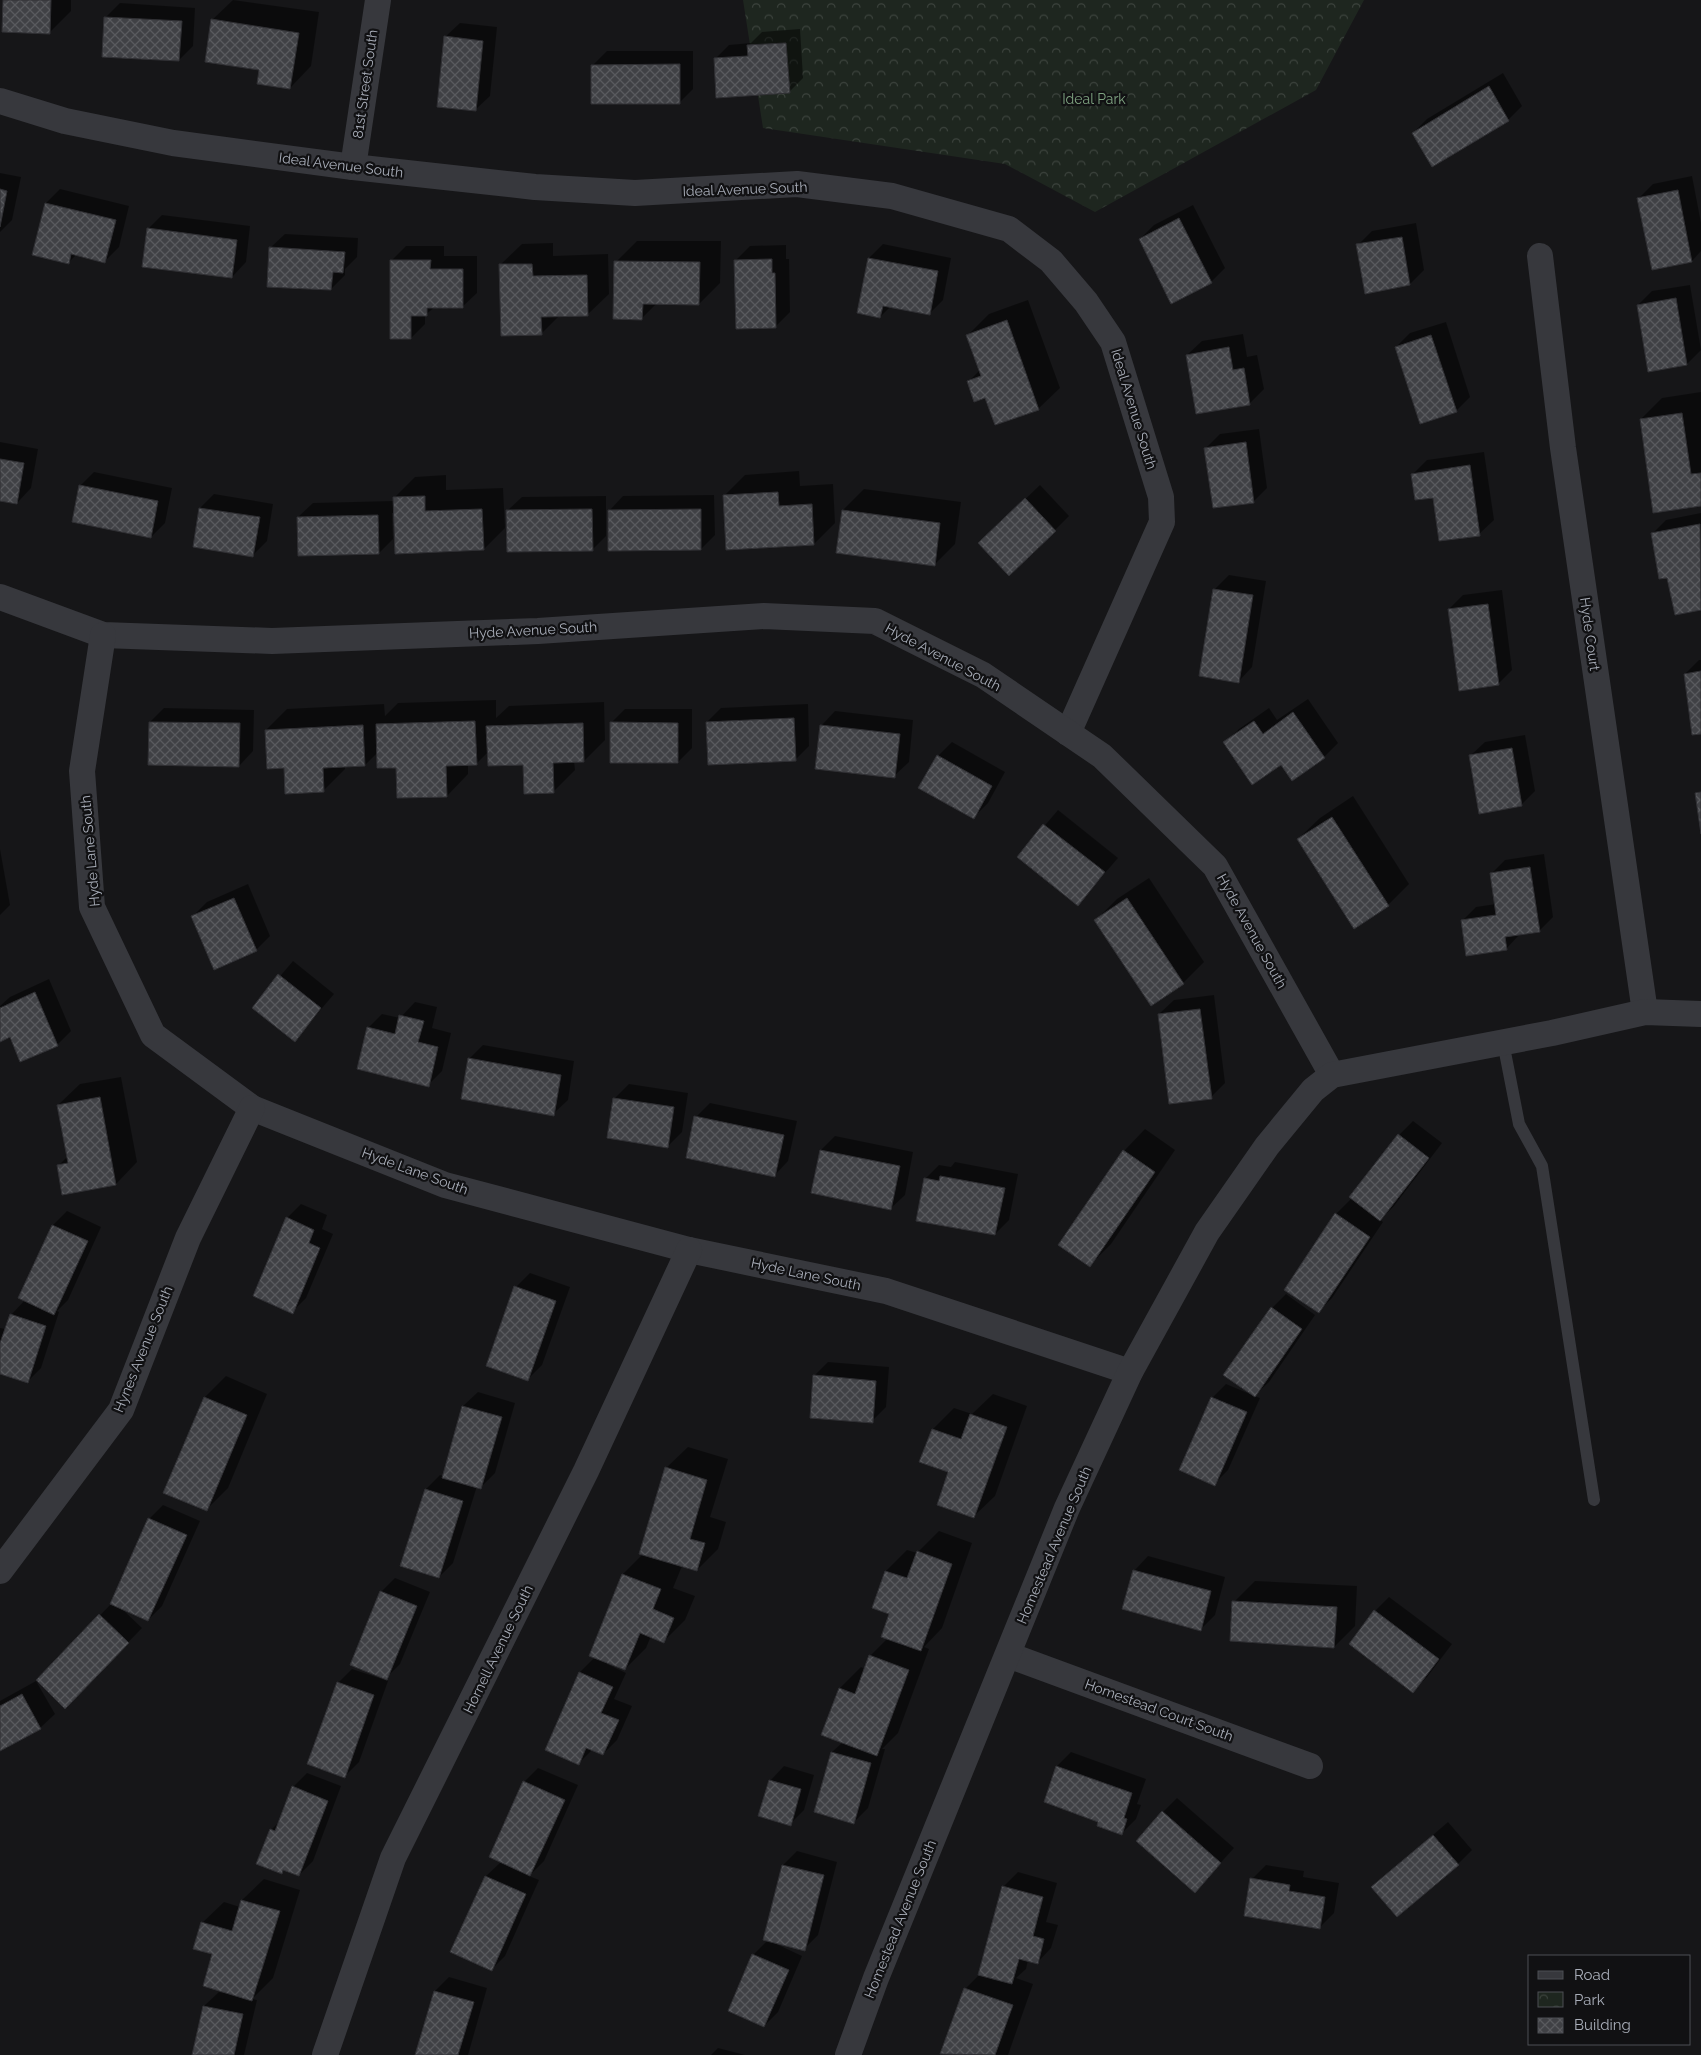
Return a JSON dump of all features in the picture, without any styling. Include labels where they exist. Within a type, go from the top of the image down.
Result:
[{"type":"street","name":"81st Street South","points":[[353,167],[378,0]]},
{"type":"street","name":"Ideal Avenue South","points":[[0,101],[65,120],[173,143],[353,167],[535,187],[635,193],[797,184],[892,196],[1009,229],[1052,261],[1086,302],[1113,342],[1161,497],[1162,522],[1068,733]]},
{"type":"street","name":"Hyde Court","points":[[1540,256],[1562,448],[1645,1012]]},
{"type":"street","name":"Hyde Avenue South","points":[[0,597],[103,635],[272,642],[538,631],[764,616],[875,621],[983,675],[1102,756],[1215,866],[1332,1075]]},
{"type":"street","name":"Hyde Lane South","points":[[103,635],[82,771],[92,907],[153,1035],[252,1108],[445,1185],[689,1250],[886,1291],[1130,1372]]},
{"type":"street","points":[[1332,1075],[1645,1012],[1701,1014]]},
{"type":"street","name":"Homestead Avenue South","points":[[848,2055],[876,1978],[1067,1508],[1130,1372],[1207,1232],[1267,1146],[1313,1090],[1332,1075]]},
{"type":"street","name":"Hynes Avenue South","points":[[0,1571],[121,1410],[188,1238],[252,1108]]},
{"type":"street","name":"Hornell Avenue South","points":[[325,2055],[394,1858],[586,1471],[689,1250]]},
{"type":"street","name":"Homestead Court South","points":[[1008,1655],[1310,1766]]},
{"type":"lane","points":[[1503,1042],[1519,1124],[1542,1166],[1594,1500]]},
{"type":"green space","name":"Ideal Park","points":[[743,0],[1364,0],[1316,90],[1095,212],[1005,164],[763,128]]},
{"type":"building","points":[[3,0],[51,0],[50,34],[2,32]]},
{"type":"building","points":[[104,17],[182,21],[179,61],[102,57]]},
{"type":"building","points":[[211,19],[299,33],[290,89],[257,84],[259,70],[205,62]]},
{"type":"building","points":[[444,36],[483,41],[476,111],[437,107]]},
{"type":"building","points":[[786,43],[790,93],[716,98],[714,58],[748,56],[747,45]]},
{"type":"building","points":[[680,64],[680,104],[591,104],[591,65]]},
{"type":"building","points":[[1489,86],[1509,121],[1432,167],[1412,133]]},
{"type":"building","points":[[0,189],[7,191],[0,227]]},
{"type":"building","points":[[1678,190],[1692,262],[1652,270],[1637,198]]},
{"type":"building","points":[[45,203],[116,220],[105,263],[71,254],[69,264],[32,255]]},
{"type":"building","points":[[1179,218],[1212,283],[1171,304],[1139,239]]},
{"type":"building","points":[[147,228],[237,240],[232,278],[142,267]]},
{"type":"building","points":[[1402,237],[1410,285],[1365,294],[1356,244]]},
{"type":"building","points":[[269,247],[345,252],[343,273],[333,272],[331,290],[267,287]]},
{"type":"building","points":[[868,258],[938,271],[930,315],[883,306],[880,318],[857,313]]},
{"type":"building","points":[[772,259],[772,273],[775,273],[776,328],[736,329],[734,260]]},
{"type":"building","points":[[390,260],[431,260],[430,269],[463,269],[463,308],[427,308],[427,316],[411,316],[411,339],[390,339]]},
{"type":"building","points":[[614,261],[700,262],[699,305],[643,304],[642,320],[613,319]]},
{"type":"building","points":[[499,264],[532,264],[533,276],[587,275],[588,316],[541,317],[542,335],[501,336]]},
{"type":"building","points":[[1676,298],[1687,365],[1648,372],[1637,305]]},
{"type":"building","points":[[1007,320],[1039,410],[995,425],[985,398],[974,402],[967,381],[981,376],[966,335]]},
{"type":"building","points":[[1431,335],[1457,412],[1420,424],[1395,347]]},
{"type":"building","points":[[1229,347],[1233,370],[1244,368],[1250,405],[1196,414],[1186,355]]},
{"type":"building","points":[[1682,413],[1691,474],[1701,473],[1701,506],[1653,513],[1640,419]]},
{"type":"building","points":[[1246,442],[1254,503],[1213,508],[1204,448]]},
{"type":"building","points":[[0,459],[24,463],[17,504],[0,501]]},
{"type":"building","points":[[1470,465],[1480,536],[1439,541],[1433,498],[1415,500],[1411,474]]},
{"type":"building","points":[[79,485],[158,501],[151,538],[72,522]]},
{"type":"building","points":[[778,492],[779,506],[812,504],[814,545],[726,550],[723,495]]},
{"type":"building","points":[[425,496],[425,511],[482,509],[484,550],[395,554],[393,497]]},
{"type":"building","points":[[1025,498],[1056,531],[1009,576],[978,543]]},
{"type":"building","points":[[199,508],[260,517],[253,557],[193,547]]},
{"type":"building","points":[[592,509],[593,551],[507,552],[506,510]]},
{"type":"building","points":[[701,509],[701,550],[608,551],[608,510]]},
{"type":"building","points":[[842,510],[940,523],[935,566],[836,553]]},
{"type":"building","points":[[378,515],[379,554],[298,556],[297,517]]},
{"type":"building","points":[[1700,524],[1701,610],[1675,615],[1667,578],[1659,579],[1651,533]]},
{"type":"building","points":[[1213,589],[1253,595],[1239,683],[1199,676]]},
{"type":"building","points":[[1488,604],[1499,685],[1459,691],[1448,609]]},
{"type":"building","points":[[1701,671],[1701,734],[1692,735],[1684,674]]},
{"type":"building","points":[[1293,712],[1325,758],[1292,781],[1281,765],[1252,785],[1223,742],[1254,721],[1263,734]]},
{"type":"building","points":[[794,718],[796,761],[708,765],[706,722]]},
{"type":"building","points":[[475,721],[477,765],[446,766],[447,797],[397,798],[396,768],[377,768],[376,724]]},
{"type":"building","points":[[149,722],[240,723],[239,767],[148,765]]},
{"type":"building","points":[[610,722],[678,723],[678,763],[610,763]]},
{"type":"building","points":[[583,723],[584,762],[553,763],[554,793],[524,794],[523,765],[488,766],[486,726]]},
{"type":"building","points":[[363,725],[365,766],[323,768],[324,792],[285,794],[284,768],[267,769],[265,730]]},
{"type":"building","points":[[820,725],[900,734],[895,778],[815,769]]},
{"type":"building","points":[[1512,748],[1522,806],[1479,814],[1469,755]]},
{"type":"building","points":[[937,755],[992,786],[974,819],[918,788]]},
{"type":"building","points":[[1701,792],[1701,834],[1695,793]]},
{"type":"building","points":[[1332,817],[1389,906],[1354,929],[1297,839]]},
{"type":"building","points":[[1043,824],[1105,872],[1078,906],[1017,857]]},
{"type":"building","points":[[1530,867],[1540,932],[1505,937],[1507,950],[1466,956],[1461,920],[1496,915],[1490,873]]},
{"type":"building","points":[[234,898],[257,951],[214,970],[191,916]]},
{"type":"building","points":[[1127,898],[1184,984],[1151,1006],[1094,920]]},
{"type":"building","points":[[278,974],[321,1008],[295,1042],[252,1008]]},
{"type":"building","points":[[35,992],[58,1046],[20,1062],[10,1037],[0,1042],[0,1008]]},
{"type":"building","points":[[1200,1009],[1212,1099],[1169,1104],[1158,1014]]},
{"type":"building","points":[[399,1015],[424,1021],[418,1042],[438,1047],[429,1087],[357,1069],[367,1027],[395,1034]]},
{"type":"building","points":[[468,1058],[561,1075],[554,1116],[461,1099]]},
{"type":"building","points":[[100,1097],[116,1185],[62,1195],[57,1165],[68,1163],[57,1105]]},
{"type":"building","points":[[613,1098],[674,1107],[668,1148],[607,1138]]},
{"type":"building","points":[[694,1116],[784,1135],[775,1177],[686,1158]]},
{"type":"building","points":[[1398,1134],[1429,1158],[1380,1221],[1349,1197]]},
{"type":"building","points":[[820,1150],[900,1166],[891,1210],[811,1193]]},
{"type":"building","points":[[1123,1150],[1155,1172],[1090,1267],[1058,1245]]},
{"type":"building","points":[[940,1176],[1005,1188],[995,1235],[916,1221],[924,1178],[939,1181]]},
{"type":"building","points":[[1335,1213],[1370,1237],[1319,1313],[1284,1290]]},
{"type":"building","points":[[286,1217],[314,1230],[309,1243],[320,1248],[293,1314],[253,1296]]},
{"type":"building","points":[[52,1225],[88,1241],[54,1315],[18,1298]]},
{"type":"building","points":[[514,1286],[556,1301],[528,1381],[486,1366]]},
{"type":"building","points":[[1271,1307],[1302,1329],[1255,1397],[1223,1375]]},
{"type":"building","points":[[10,1314],[46,1326],[28,1383],[0,1374],[0,1343]]},
{"type":"building","points":[[813,1375],[876,1381],[873,1423],[810,1418]]},
{"type":"building","points":[[204,1397],[247,1415],[207,1511],[163,1493]]},
{"type":"building","points":[[1211,1397],[1247,1412],[1215,1486],[1179,1470]]},
{"type":"building","points":[[462,1406],[502,1417],[481,1489],[442,1478]]},
{"type":"building","points":[[970,1414],[1007,1427],[974,1518],[937,1505],[948,1472],[919,1462],[932,1429],[961,1439]]},
{"type":"building","points":[[665,1467],[707,1480],[690,1539],[705,1543],[697,1571],[639,1554]]},
{"type":"building","points":[[425,1489],[463,1501],[439,1578],[400,1566]]},
{"type":"building","points":[[148,1518],[187,1535],[148,1621],[110,1604]]},
{"type":"building","points":[[917,1551],[952,1564],[921,1651],[881,1637],[889,1614],[872,1608],[885,1571],[907,1578]]},
{"type":"building","points":[[1133,1570],[1211,1591],[1201,1631],[1122,1609]]},
{"type":"building","points":[[622,1574],[661,1589],[653,1609],[674,1618],[664,1643],[640,1633],[625,1670],[589,1656]]},
{"type":"building","points":[[380,1591],[417,1606],[387,1680],[350,1665]]},
{"type":"building","points":[[1232,1601],[1337,1607],[1334,1648],[1230,1641]]},
{"type":"building","points":[[1374,1610],[1439,1659],[1413,1693],[1349,1644]]},
{"type":"building","points":[[99,1614],[129,1643],[65,1709],[36,1680]]},
{"type":"building","points":[[869,1655],[909,1670],[877,1756],[821,1735],[839,1688],[855,1694]]},
{"type":"building","points":[[579,1672],[613,1687],[601,1713],[619,1720],[603,1755],[586,1748],[579,1765],[545,1750]]},
{"type":"building","points":[[337,1682],[374,1695],[345,1778],[307,1764]]},
{"type":"building","points":[[22,1694],[41,1729],[0,1751],[0,1706]]},
{"type":"building","points":[[831,1752],[871,1763],[854,1824],[814,1812]]},
{"type":"building","points":[[1056,1766],[1132,1793],[1124,1818],[1127,1819],[1122,1835],[1097,1826],[1098,1822],[1044,1802]]},
{"type":"building","points":[[769,1780],[801,1789],[791,1826],[758,1816]]},
{"type":"building","points":[[523,1781],[565,1800],[530,1876],[489,1857]]},
{"type":"building","points":[[292,1786],[328,1801],[299,1876],[283,1870],[282,1874],[256,1864],[270,1829],[275,1831]]},
{"type":"building","points":[[1162,1811],[1221,1863],[1195,1893],[1136,1841]]},
{"type":"building","points":[[1433,1835],[1459,1865],[1397,1917],[1371,1887]]},
{"type":"building","points":[[782,1865],[824,1875],[805,1951],[763,1940]]},
{"type":"building","points":[[485,1876],[526,1894],[492,1971],[450,1952]]},
{"type":"building","points":[[1250,1878],[1290,1885],[1289,1891],[1325,1897],[1320,1929],[1244,1916]]},
{"type":"building","points":[[1002,1886],[1043,1897],[1033,1936],[1044,1939],[1038,1964],[1019,1959],[1012,1984],[978,1975]]},
{"type":"building","points":[[241,1900],[280,1911],[252,2001],[203,1986],[212,1954],[193,1949],[201,1922],[232,1931]]},
{"type":"building","points":[[752,1954],[789,1970],[764,2027],[728,2011]]},
{"type":"building","points":[[964,1988],[1013,2005],[995,2055],[940,2054]]},
{"type":"building","points":[[434,1991],[474,2002],[458,2055],[415,2055]]},
{"type":"building","points":[[203,2006],[243,2014],[234,2055],[192,2055]]}]
